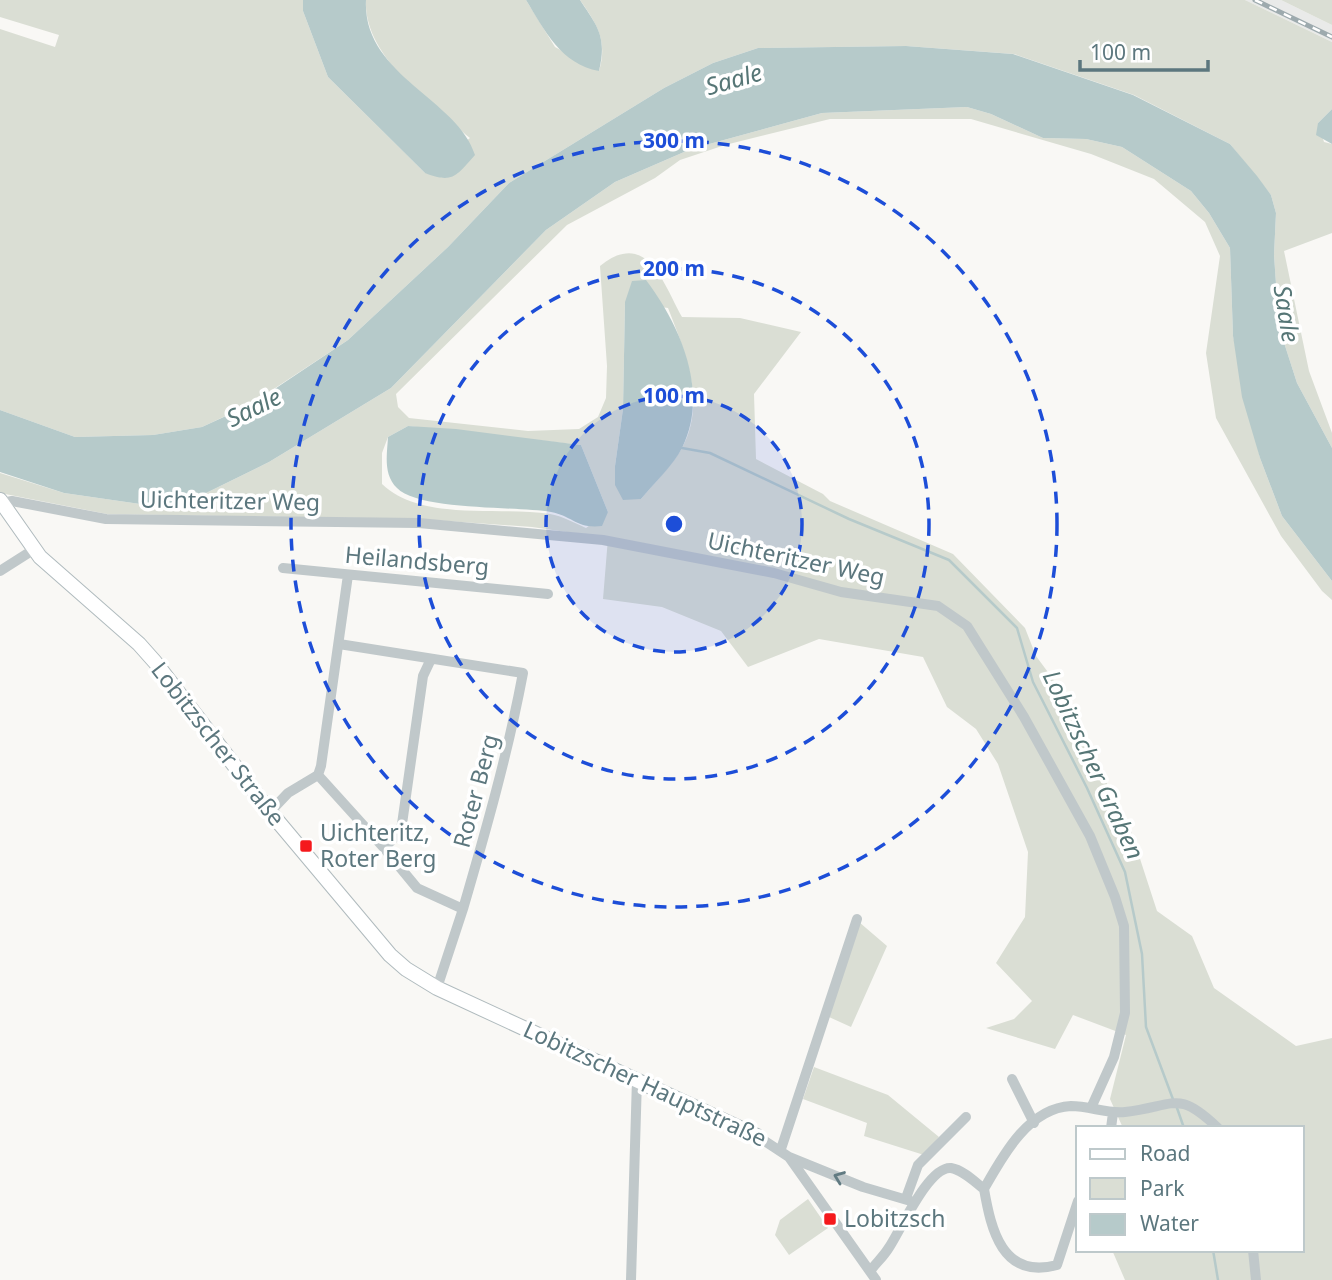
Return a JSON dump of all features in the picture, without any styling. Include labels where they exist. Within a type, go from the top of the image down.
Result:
[{"type":"street","name":"Uichteritzer Weg","points":[[1,502],[12,501],[106,519],[419,523],[603,540],[774,573],[841,592],[938,606],[967,626],[1024,717],[1090,836],[1124,926],[1125,1013],[1114,1057],[1091,1108]]},
{"type":"street","name":"Lobitzscher Straße","points":[[1,502],[33,550],[139,644],[270,812],[390,955],[406,969],[437,988]]},
{"type":"street","points":[[0,571],[33,550]]},
{"type":"street","name":"Heilandsberg","points":[[283,568],[548,593]]},
{"type":"street","points":[[270,812],[288,793],[318,775],[348,575]]},
{"type":"street","name":"Roter Berg","points":[[339,644],[523,673],[520,700],[503,773],[463,909]]},
{"type":"street","points":[[384,848],[399,833],[402,824],[423,676],[431,659]]},
{"type":"street","points":[[318,775],[417,888],[463,909],[437,988]]},
{"type":"street","points":[[857,919],[781,1150],[863,1187],[910,1200]]},
{"type":"street","name":"Lobitzscher Hauptstraße","points":[[437,988],[637,1079],[781,1150],[874,1277]]},
{"type":"street","points":[[631,1280],[637,1079]]},
{"type":"street","points":[[1012,1079],[1034,1123]]},
{"type":"street","points":[[984,1189],[1007,1147],[1034,1123],[1059,1108],[1091,1108],[1114,1113],[1174,1104],[1196,1107],[1216,1126]]},
{"type":"street","points":[[1111,1126],[1114,1113]]},
{"type":"street","points":[[874,1277],[910,1200],[918,1165],[966,1117]]},
{"type":"street","points":[[910,1200],[936,1175],[951,1168],[964,1173],[984,1189],[995,1241],[1017,1270],[1032,1275],[1041,1274],[1057,1265],[1076,1207]]},
{"type":"street","points":[[1252,1252],[1256,1280]]},
{"type":"shaded area","points":[[1245,0],[1281,0],[1332,25],[1332,42]]},
{"type":"green space","points":[[0,0],[303,0],[303,11],[328,77],[425,173],[470,138],[420,95],[388,60],[368,21],[366,0],[526,0],[555,47],[599,71],[602,51],[599,33],[580,0],[1245,0],[1332,42],[1332,109],[1318,123],[1324,142],[1332,144],[1332,233],[1284,251],[1309,371],[1332,433],[1332,448],[1297,383],[1279,327],[1274,255],[1276,213],[1271,195],[1230,144],[1134,95],[1014,54],[906,46],[758,48],[713,63],[664,88],[509,183],[448,247],[348,340],[251,404],[202,427],[153,435],[75,437],[0,410],[0,29],[55,47],[59,35],[0,17]]},
{"type":"green space","points":[[1281,0],[1332,0],[1332,25]]},
{"type":"green space","points":[[967,107],[991,114],[1043,138],[1086,139],[1122,147],[1191,191],[1209,213],[1230,248],[1233,336],[1260,458],[1282,516],[1332,581],[1332,600],[1322,591],[1281,536],[1216,418],[1206,353],[1220,256],[1205,222],[1154,179],[1091,154],[971,119],[830,119],[725,145],[680,160],[655,178],[567,225],[396,394],[398,407],[409,418],[528,431],[579,429],[598,417],[606,398],[607,366],[600,266],[616,256],[630,253],[642,256],[652,264],[682,317],[740,318],[801,332],[754,394],[756,459],[823,494],[830,501],[953,554],[1025,628],[1036,656],[1053,679],[1130,828],[1157,911],[1192,936],[1214,988],[1296,1046],[1332,1038],[1332,1280],[1125,1280],[1113,1252],[1304,1252],[1304,1126],[1122,1126],[1110,1099],[1126,1035],[1073,1015],[1055,1049],[986,1028],[1014,1019],[1032,1001],[996,963],[1025,917],[1028,852],[998,764],[976,729],[947,707],[923,657],[819,639],[748,667],[721,631],[662,607],[603,599],[608,538],[532,527],[419,519],[107,514],[0,493],[0,473],[64,493],[140,504],[173,504],[204,494],[269,462],[391,388],[546,230],[615,182],[691,149],[822,113]],"holes":[[[625,302],[668,308],[691,377],[693,413],[682,448],[641,499],[615,466],[623,409]],[[408,426],[581,445],[608,512],[586,528],[550,514],[462,510],[418,504],[399,496],[382,484],[382,453],[388,437]]]},
{"type":"green space","points":[[859,922],[887,946],[851,1027],[829,1017]]},
{"type":"green space","points":[[814,1067],[888,1095],[939,1137],[924,1155],[864,1136],[867,1123],[803,1099]]},
{"type":"green space","points":[[808,1199],[828,1228],[789,1255],[775,1235],[780,1220]]},
{"type":"water","points":[[303,0],[366,0],[369,26],[379,48],[394,67],[465,135],[475,155],[458,173],[442,178],[425,173],[328,77],[303,11]]},
{"type":"water","points":[[526,0],[580,0],[599,33],[602,49],[599,71],[564,54],[547,34]]},
{"type":"water","name":"Saale","points":[[906,46],[1013,54],[1133,95],[1230,144],[1257,176],[1271,195],[1276,213],[1274,255],[1279,327],[1297,383],[1332,448],[1332,581],[1282,516],[1260,458],[1242,397],[1233,336],[1230,248],[1209,213],[1191,191],[1122,147],[1086,139],[1043,138],[991,114],[967,107],[822,113],[691,149],[615,182],[546,230],[391,388],[269,462],[204,494],[173,504],[140,504],[64,493],[0,472],[0,410],[75,437],[153,435],[202,427],[252,404],[348,340],[448,247],[509,183],[664,88],[713,63],[758,48]]},
{"type":"water","points":[[1332,109],[1332,144],[1316,135],[1318,123]]},
{"type":"water","points":[[646,280],[680,338],[692,382],[693,404],[690,427],[674,461],[641,499],[623,500],[615,485],[615,466],[623,409],[625,302],[632,281]]},
{"type":"water","points":[[408,426],[456,429],[581,445],[608,512],[602,526],[586,526],[551,512],[447,504],[409,495],[393,483],[387,457],[388,437]]},
{"type":"waterway","name":"Lobitzscher Graben","points":[[682,448],[710,453],[849,519],[949,560],[1017,628],[1033,682],[1087,788],[1125,872],[1142,954],[1146,1027],[1174,1102]]},
{"type":"waterway","name":"Lobitzscher Graben","points":[[1177,1108],[1183,1126]]},
{"type":"waterway","name":"Lobitzscher Graben","points":[[1213,1252],[1218,1280]]},
{"type":"railway","points":[[1255,0],[1332,37]]},
{"type":"place","name":"Uichteritz, Roter Berg","points":[[306,846]]},
{"type":"place","name":"Lobitzsch","points":[[830,1219]]}]
